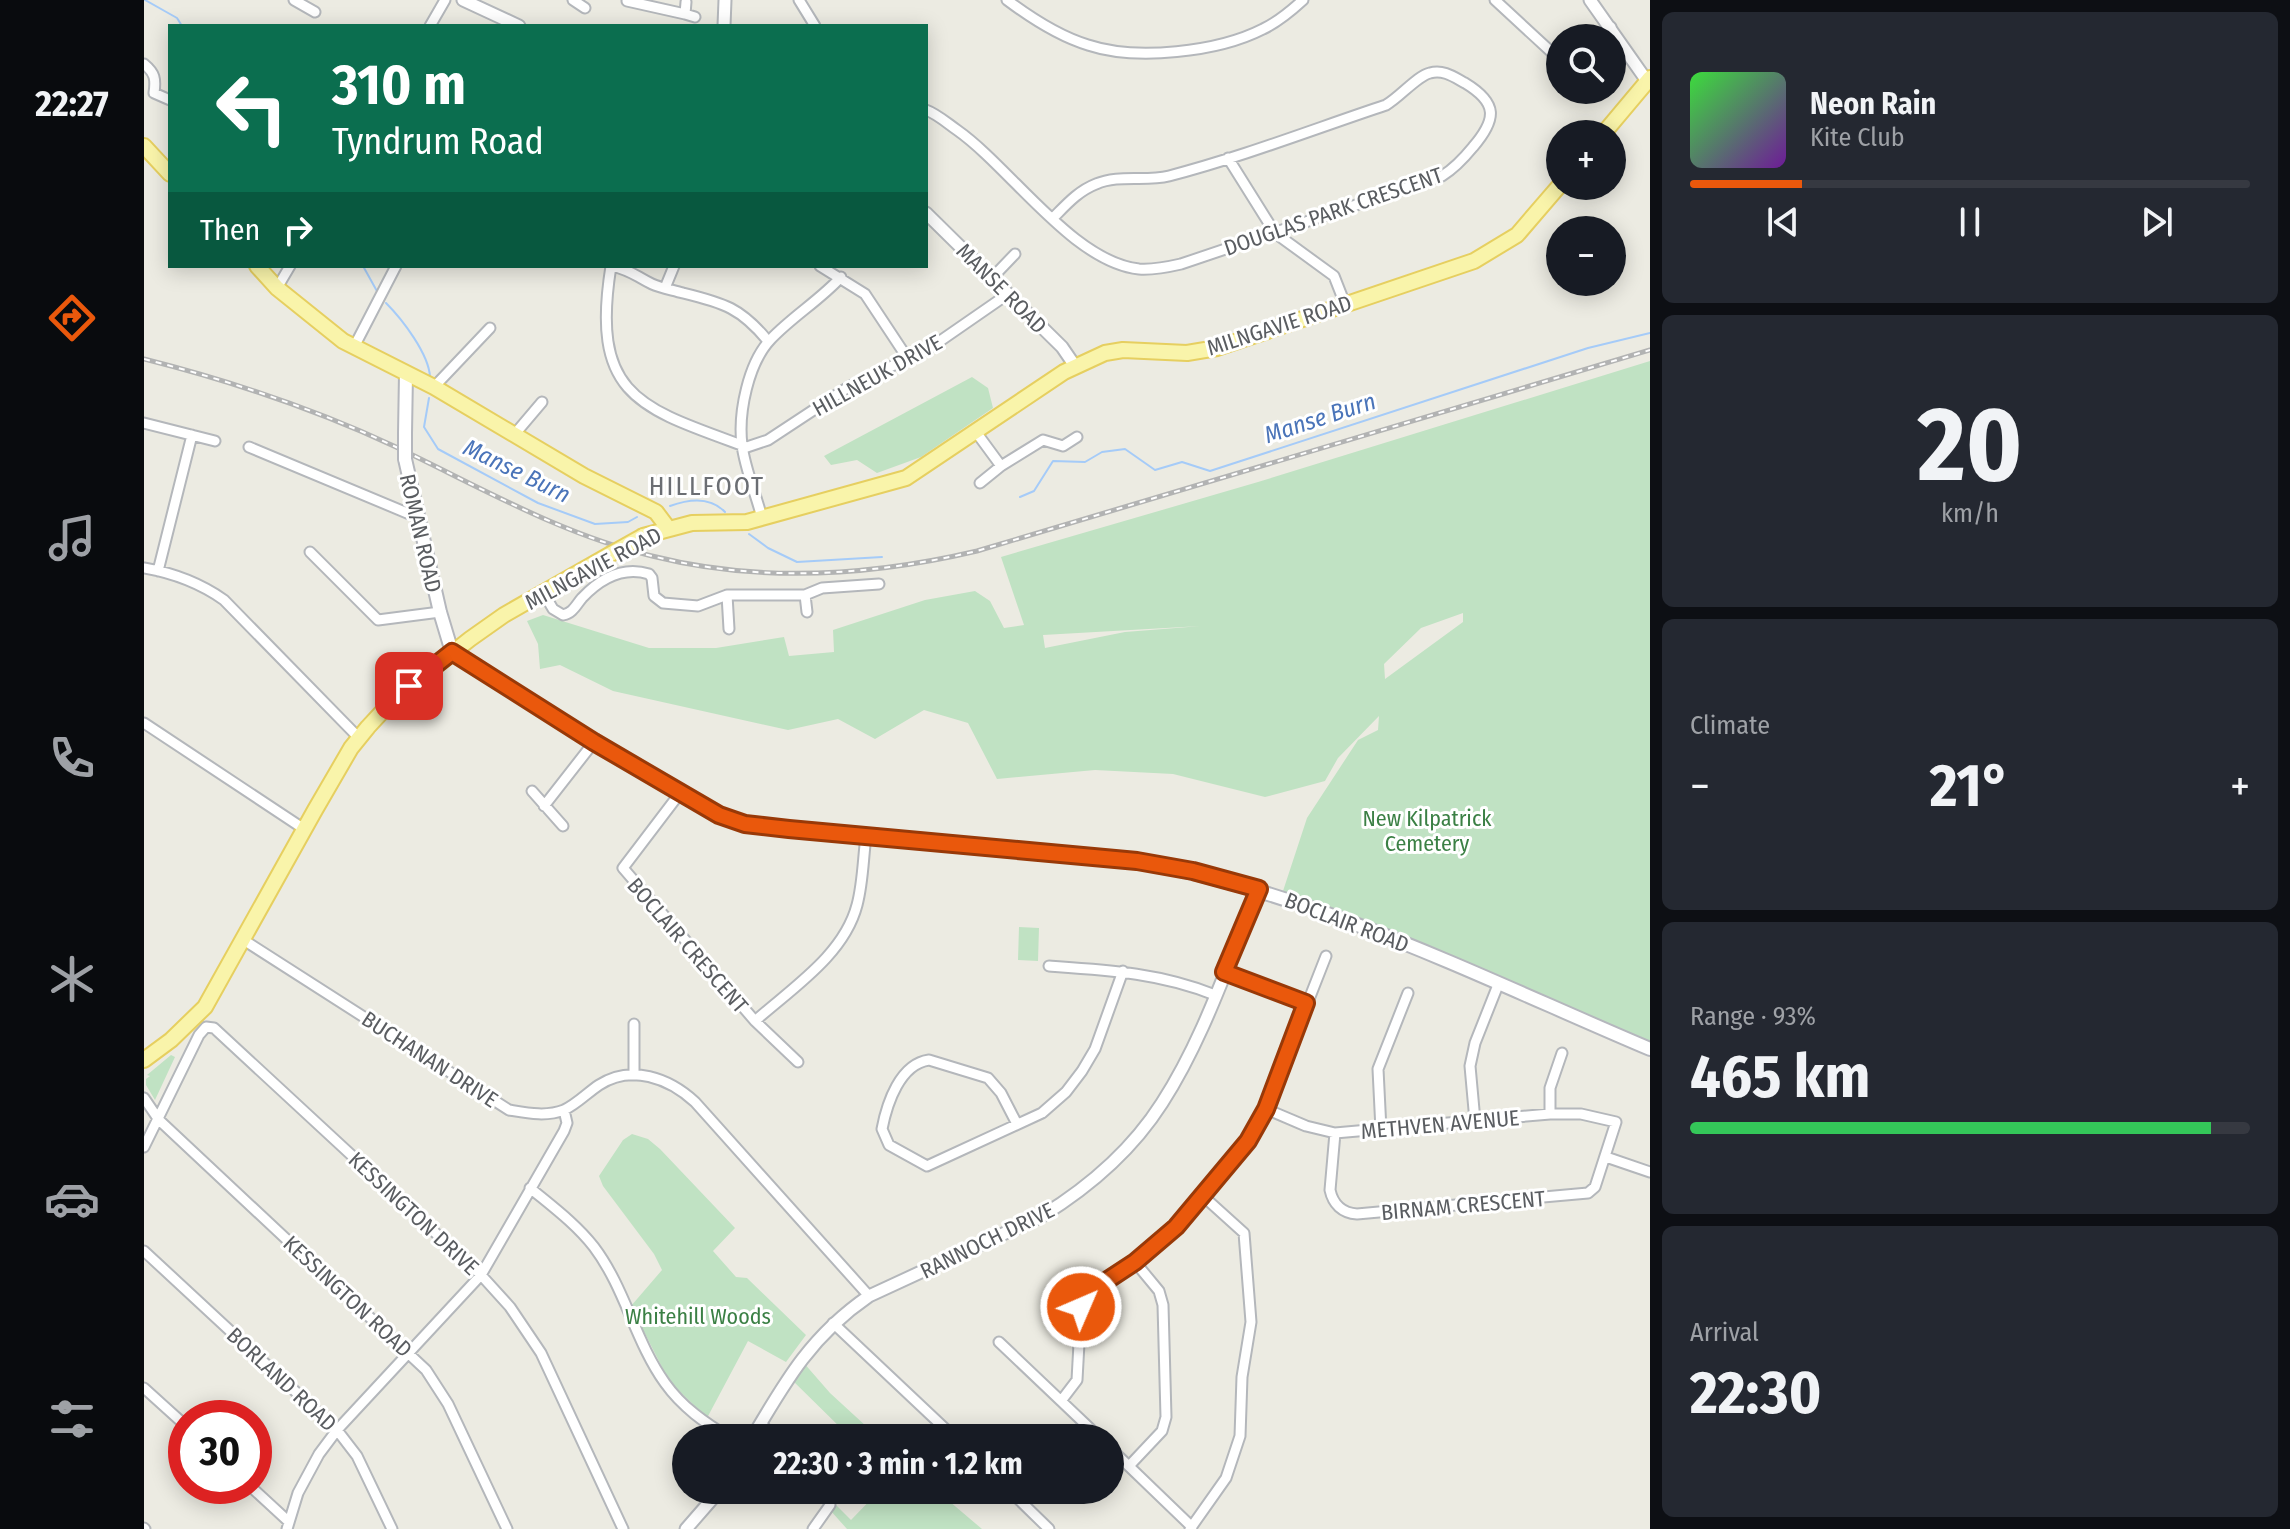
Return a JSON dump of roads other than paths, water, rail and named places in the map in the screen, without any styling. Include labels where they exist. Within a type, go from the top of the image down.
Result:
[{"type":"main road","points":[[1615,120],[1649,80]]},
{"type":"main road","points":[[144,146],[168,172]]},
{"type":"main road","name":"MILNGAVIE ROAD","points":[[144,1060],[171,1040],[205,1007],[304,829],[359,738],[393,700],[504,615],[647,534],[692,523],[737,523],[762,518],[906,478],[1075,366],[1105,353],[1123,350],[1187,353],[1217,348],[1474,261],[1517,235],[1547,200]]},
{"type":"main road","points":[[259,268],[277,288],[343,341],[434,387],[584,476],[656,512],[668,528]]},
{"type":"main road","name":"ROMAN ROAD","points":[[406,374],[405,459],[452,652]]},
{"type":"main road","points":[[642,506],[649,517],[647,534]]},
{"type":"main road","name":"BOCLAIR ROAD","points":[[452,652],[594,742],[736,822],[1137,861],[1193,871],[1321,910],[1650,1049]]},
{"type":"street","points":[[294,0],[315,12]]},
{"type":"street","points":[[431,24],[445,0]]},
{"type":"street","points":[[463,0],[515,24]]},
{"type":"street","points":[[573,0],[585,8]]},
{"type":"street","points":[[724,24],[725,0]]},
{"type":"street","points":[[799,0],[814,24]]},
{"type":"street","points":[[1007,0],[1073,40],[1101,49],[1142,53],[1187,49],[1238,39],[1277,21],[1303,0]]},
{"type":"street","points":[[1495,0],[1546,47]]},
{"type":"street","points":[[1590,0],[1609,24]]},
{"type":"street","points":[[627,1],[647,2],[690,15],[686,2]]},
{"type":"street","points":[[1626,48],[1649,80]]},
{"type":"street","points":[[144,64],[154,72],[149,92],[168,99]]},
{"type":"street","name":"DOUGLAS PARK CRESCENT","points":[[928,111],[984,150],[1053,218],[1090,251],[1115,263],[1139,269],[1181,264],[1433,180],[1459,163],[1489,126],[1491,113],[1485,97],[1451,75],[1431,72],[1386,105],[1228,158],[1157,179],[1099,182],[1076,196],[1053,218]]},
{"type":"street","points":[[1228,158],[1275,233],[1334,276],[1345,304]]},
{"type":"street","name":"MANSE ROAD","points":[[928,215],[1062,347],[1075,366]]},
{"type":"street","points":[[992,278],[1015,254]]},
{"type":"street","points":[[277,288],[289,268]]},
{"type":"street","points":[[354,347],[395,268]]},
{"type":"street","points":[[611,268],[605,302],[606,340],[613,363],[625,383],[642,402],[666,417],[742,445]]},
{"type":"street","points":[[620,268],[630,270],[651,284],[715,301],[742,313],[768,341]]},
{"type":"street","points":[[665,288],[673,268]]},
{"type":"street","points":[[824,268],[856,286],[871,301],[908,359]]},
{"type":"street","points":[[762,518],[742,445],[748,387],[768,341],[820,299],[841,277]]},
{"type":"street","name":"HILLNEUK DRIVE","points":[[742,445],[747,447],[768,440],[850,386],[930,348],[1008,294]]},
{"type":"street","points":[[434,387],[490,328]]},
{"type":"street","points":[[514,435],[542,402]]},
{"type":"street","points":[[144,423],[215,441]]},
{"type":"street","points":[[976,432],[1001,466]]},
{"type":"street","points":[[158,571],[192,435]]},
{"type":"street","points":[[980,483],[1043,440],[1063,446],[1077,437]]},
{"type":"street","points":[[249,447],[419,518]]},
{"type":"street","points":[[310,552],[378,620],[440,612]]},
{"type":"street","points":[[144,568],[207,588],[224,600],[359,738]]},
{"type":"street","points":[[543,592],[553,609],[563,615],[570,614],[590,590],[623,572],[638,571],[652,578],[654,596],[663,603],[698,606],[727,595],[805,595],[822,588],[879,584]]},
{"type":"street","points":[[727,595],[729,629]]},
{"type":"street","points":[[805,595],[807,612]]},
{"type":"street","points":[[144,723],[304,829]]},
{"type":"street","points":[[544,806],[594,742]]},
{"type":"street","points":[[532,791],[563,826]]},
{"type":"street","name":"BOCLAIR CRESCENT","points":[[680,793],[623,868],[755,1021],[798,1062]]},
{"type":"street","name":"BOCLAIR CRESCENT","points":[[755,1021],[830,954],[843,937],[858,901],[866,836]]},
{"type":"street","name":"RANNOCH DRIVE","points":[[761,1423],[799,1360],[833,1323],[869,1296],[1042,1216],[1067,1201],[1103,1172],[1138,1136],[1162,1103],[1184,1064],[1259,889]]},
{"type":"street","name":"BUCHANAN DRIVE","points":[[242,939],[509,1110],[533,1114],[564,1110]]},
{"type":"street","points":[[1061,1401],[1077,1380],[1084,1297],[1135,1262],[1176,1227],[1248,1141],[1266,1109],[1326,956]]},
{"type":"street","points":[[1049,966],[1123,971],[1178,981],[1215,995]]},
{"type":"street","points":[[1017,1124],[1001,1093],[988,1078],[929,1060],[920,1061],[905,1071],[882,1129],[889,1145],[927,1166],[1042,1113],[1054,1104],[1082,1071],[1095,1049],[1123,971]]},
{"type":"street","points":[[1224,972],[1306,1003]]},
{"type":"street","points":[[1475,1121],[1470,1066],[1475,1043],[1498,985]]},
{"type":"street","points":[[1381,1130],[1378,1069],[1408,993]]},
{"type":"street","points":[[634,1024],[634,1075]]},
{"type":"street","name":"KESSINGTON DRIVE","points":[[159,1120],[199,1035],[206,1027],[214,1028],[481,1275],[510,1307],[541,1353],[623,1529]]},
{"type":"street","points":[[1550,1114],[1550,1088],[1562,1053]]},
{"type":"street","points":[[268,1504],[288,1525],[308,1471],[337,1430],[481,1275],[567,1123],[564,1110],[602,1083],[622,1076],[634,1075],[670,1083],[695,1102],[869,1296]]},
{"type":"street","name":"KESSINGTON ROAD","points":[[144,1098],[159,1120],[409,1353],[439,1388],[507,1529]]},
{"type":"street","name":"METHVEN AVENUE","points":[[1266,1109],[1306,1126],[1335,1133],[1550,1114],[1581,1114],[1616,1122]]},
{"type":"street","points":[[144,1147],[159,1120]]},
{"type":"street","name":"BIRNAM CRESCENT","points":[[1335,1133],[1330,1190],[1342,1210],[1357,1214],[1583,1195],[1595,1187],[1616,1122]]},
{"type":"street","points":[[1606,1157],[1650,1172]]},
{"type":"street","points":[[530,1188],[569,1220],[594,1247],[666,1384],[692,1413],[709,1424]]},
{"type":"street","points":[[1124,1461],[1191,1528],[1226,1478],[1237,1446],[1242,1425],[1242,1377],[1251,1322],[1244,1233],[1203,1196]]},
{"type":"street","name":"BORLAND ROAD","points":[[144,1251],[337,1430],[357,1456],[392,1529]]},
{"type":"street","points":[[1129,1466],[1162,1431],[1166,1417],[1163,1305],[1159,1291],[1135,1262]]},
{"type":"street","points":[[833,1323],[940,1424]]},
{"type":"street","points":[[999,1342],[1085,1424]]},
{"type":"street","points":[[144,1388],[168,1410]]},
{"type":"street","points":[[686,1529],[708,1504]]},
{"type":"street","points":[[813,1529],[830,1504]]},
{"type":"street","points":[[1023,1504],[1049,1529]]},
{"type":"waterway","name":"Manse Burn","points":[[145,0],[177,18],[181,24]]},
{"type":"waterway","name":"Manse Burn","points":[[364,268],[378,293]]},
{"type":"waterway","name":"Manse Burn","points":[[386,303],[420,348],[430,377]]},
{"type":"waterway","name":"Manse Burn","points":[[1020,497],[1034,491],[1053,461],[1085,462],[1102,452],[1125,449],[1155,470],[1182,462],[1210,471],[1588,348],[1650,333]]},
{"type":"waterway","name":"Manse Burn","points":[[429,398],[424,427],[438,449],[538,503],[595,524],[628,522],[637,517]]},
{"type":"waterway","name":"Manse Burn","points":[[670,506],[699,500],[713,503],[725,512]]},
{"type":"waterway","name":"Manse Burn","points":[[749,534],[768,548],[797,562],[882,557]]},
{"type":"railway","points":[[144,359],[241,386],[335,420],[521,508],[618,547],[692,565],[774,573],[815,573],[897,566],[977,551],[1650,350]]},
{"type":"district","name":"HILLFOOT","points":[[707,486]]},
{"type":"park label","name":"New Kilpatrick Cemetery","points":[[1427,830]]},
{"type":"park label","name":"Whitehill Woods","points":[[698,1316]]}]
